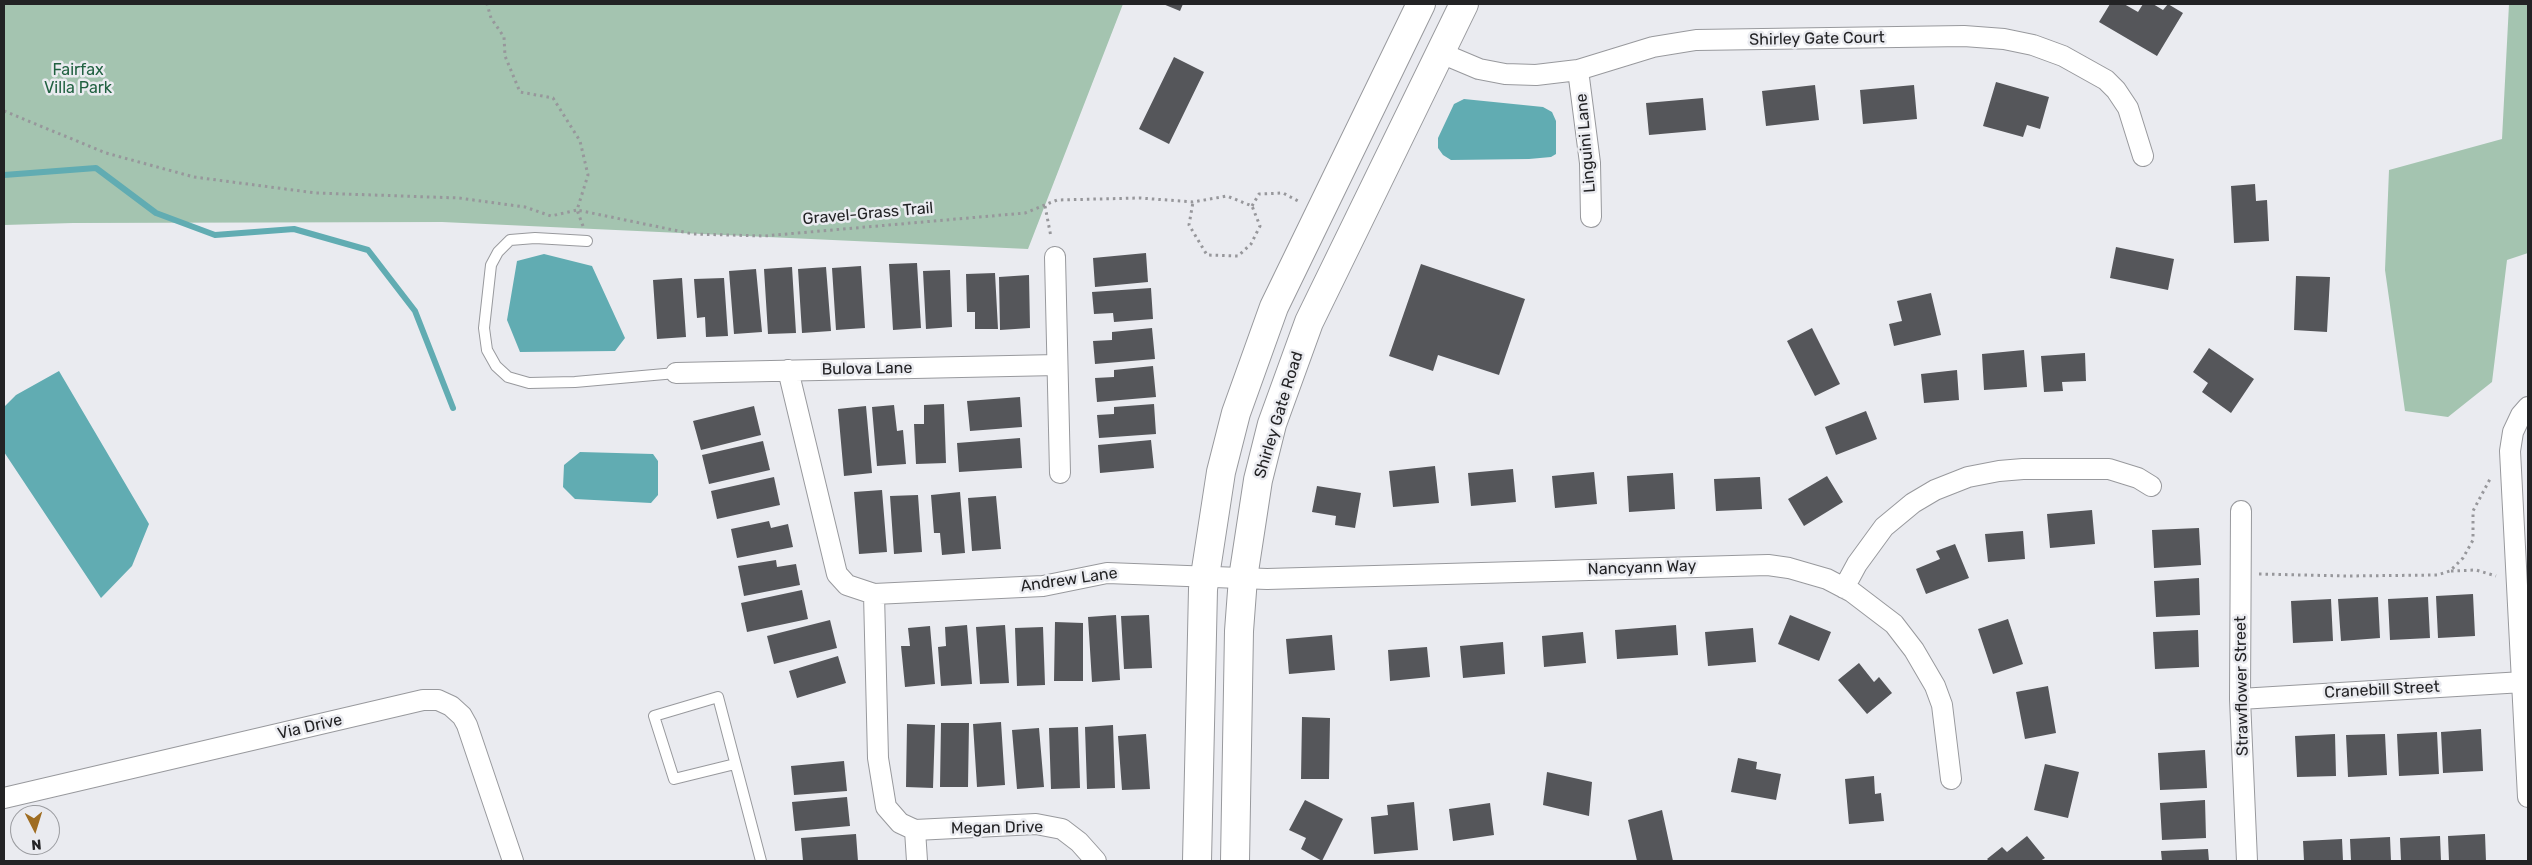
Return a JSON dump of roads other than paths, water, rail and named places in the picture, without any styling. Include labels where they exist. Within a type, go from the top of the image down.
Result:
[{"type":"main road","points":[[1197,861],[1201,630],[1204,577],[1221,472],[1236,413],[1255,356],[1298,256],[1421,4]]},
{"type":"main road","name":"Shirley Gate Road","points":[[1235,861],[1239,631],[1243,578],[1258,480],[1272,424],[1291,369],[1332,272],[1464,4]]},
{"type":"street","name":"Shirley Gate Court","points":[[1441,53],[1479,69],[1504,74],[1549,75],[1578,70],[1653,47],[1696,40],[1964,36],[2004,39],[2063,56],[2106,80],[2116,90],[2128,108],[2143,156]]},
{"type":"street","name":"Linguini Lane","points":[[1578,70],[1590,163],[1591,217]]},
{"type":"street","points":[[1055,258],[1060,473]]},
{"type":"street","name":"Bulova Lane","points":[[676,373],[1057,365]]},
{"type":"street","name":"Andrew Lane","points":[[788,370],[837,574],[848,585],[874,594],[1043,586],[1107,573],[1204,577]]},
{"type":"street","points":[[2528,408],[2521,416],[2513,432],[2511,460],[2518,588],[2526,682],[2528,797]]},
{"type":"street","points":[[1844,588],[1857,564],[1884,527],[1934,490],[1968,477],[2023,469],[2109,469],[2138,478],[2151,486]]},
{"type":"street","name":"Strawflower Street","points":[[2241,511],[2240,699],[2247,861]]},
{"type":"street","name":"Nancyann Way","points":[[1204,577],[1243,578],[1768,565],[1807,572],[1844,588],[1876,608],[1894,624],[1922,662],[1935,686],[1945,717],[1951,779]]},
{"type":"street","points":[[874,594],[878,758],[886,807],[900,823],[915,830],[916,861]]},
{"type":"street","name":"Cranebill Street","points":[[2240,699],[2526,682]]},
{"type":"street","name":"Via Drive","points":[[4,798],[414,702],[438,700],[451,706],[462,716],[467,725],[513,861]]},
{"type":"street","name":"Megan Drive","points":[[915,830],[1036,824],[1062,829],[1079,842],[1096,861]]},
{"type":"lane","points":[[587,241],[535,238],[510,240],[498,252],[491,265],[484,328],[487,350],[496,366],[508,377],[529,383],[626,379],[676,373]]},
{"type":"lane","points":[[735,764],[674,780],[654,716],[718,697],[761,861]]},
{"type":"water","points":[[1464,99],[1543,107],[1552,112],[1556,121],[1556,154],[1551,157],[1529,159],[1451,160],[1443,155],[1438,148],[1438,138],[1454,104]]},
{"type":"water","points":[[544,254],[592,266],[625,338],[615,351],[520,352],[507,320],[517,261]]},
{"type":"water","points":[[59,371],[149,524],[132,566],[101,598],[4,452],[4,407],[16,395]]},
{"type":"water","points":[[580,452],[653,454],[658,461],[658,495],[651,503],[575,499],[563,487],[564,465]]},
{"type":"waterway","points":[[4,175],[96,168],[156,213],[215,235],[294,229],[368,250],[415,311],[453,408]]},
{"type":"park label","name":"Fairfax Villa Park","points":[[78,79]]}]
